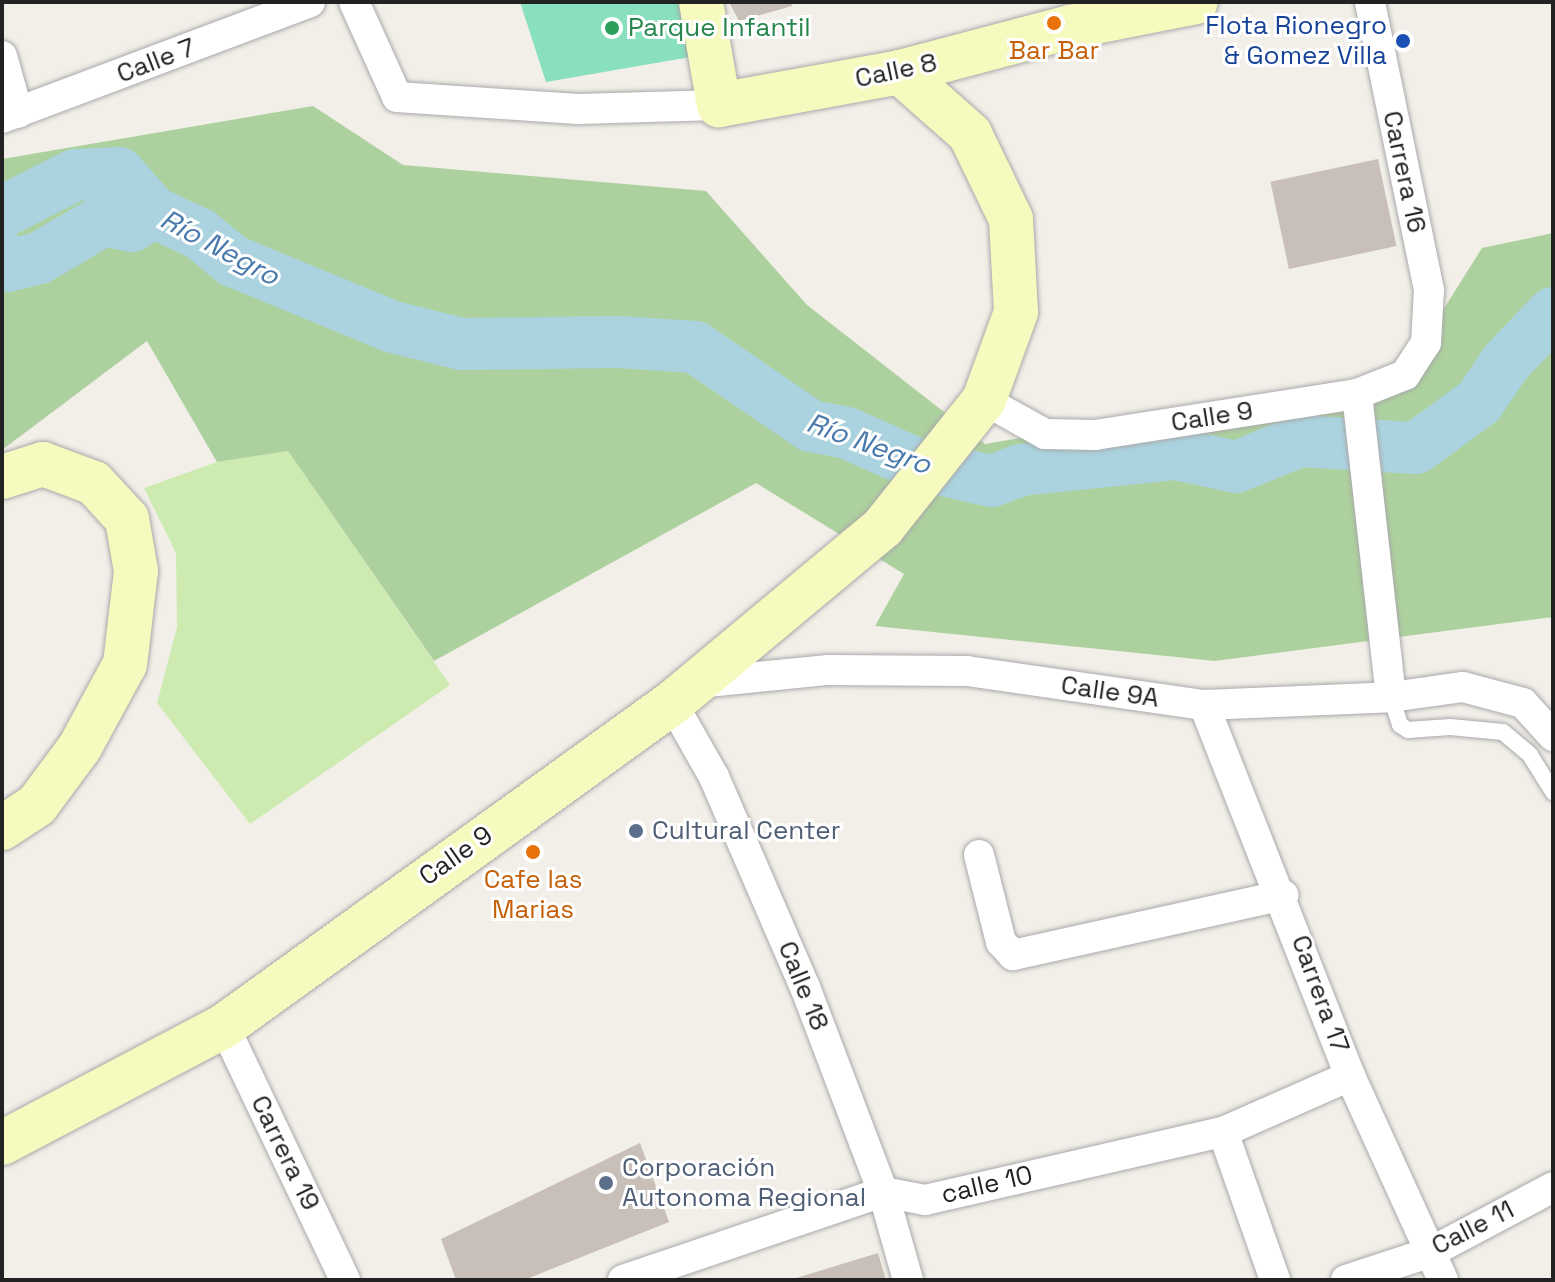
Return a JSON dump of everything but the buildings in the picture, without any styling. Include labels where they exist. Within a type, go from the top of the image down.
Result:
[{"type":"street","name":"Calle 7","points":[[10,116],[310,2]]},
{"type":"street","points":[[354,2],[397,97],[578,109],[719,105],[701,2]]},
{"type":"street","points":[[1035,2],[1070,27]]},
{"type":"street","name":"Calle 8","points":[[719,105],[900,72],[1070,27],[1196,2]]},
{"type":"street","name":"Carrera 16","points":[[1370,2],[1429,290],[1426,343]]},
{"type":"street","points":[[2,56],[10,116]]},
{"type":"street","points":[[900,72],[970,134],[1011,219],[1016,312],[974,415]]},
{"type":"street","name":"Calle 9","points":[[2,1143],[224,1026],[684,693],[883,527],[974,415],[1045,434],[1095,435],[1357,399],[1405,375],[1426,343]]},
{"type":"street","points":[[1357,399],[1382,648],[1391,697]]},
{"type":"street","points":[[2,477],[43,464],[94,483],[127,519],[136,571],[125,664],[80,747],[37,805],[2,828]]},
{"type":"street","name":"Calle 9A","points":[[684,693],[828,670],[967,671],[1204,705],[1391,697],[1463,687],[1523,703],[1553,736]]},
{"type":"street","name":"Calle 18","points":[[684,693],[720,791],[805,987],[883,1192],[908,1280]]},
{"type":"street","name":"Carrera 17","points":[[1204,705],[1283,895],[1350,1076],[1443,1280]]},
{"type":"street","points":[[979,855],[1001,942],[1013,955],[1283,895]]},
{"type":"street","name":"Carrera 19","points":[[224,1026],[345,1280]]},
{"type":"street","name":"calle 10","points":[[623,1280],[883,1192],[925,1200],[1223,1132],[1350,1076]]},
{"type":"street","points":[[1223,1132],[1275,1280]]},
{"type":"street","name":"Calle 11","points":[[1346,1280],[1431,1252],[1553,1187]]},
{"type":"lane","points":[[1391,697],[1400,725],[1408,730],[1503,732],[1530,755],[1553,792]]},
{"type":"green space","name":"Parque Infantil","points":[[520,2],[690,2],[702,55],[546,82]]},
{"type":"green space","points":[[313,106],[403,165],[706,191],[807,305],[985,444],[1404,372],[1482,248],[1553,233],[1553,617],[1215,661],[875,626],[904,574],[756,483],[434,661],[288,451],[217,462],[147,341],[2,450],[2,159]]},
{"type":"green space","points":[[288,451],[450,685],[250,824],[157,703],[177,627],[176,553],[144,488],[217,462]]},
{"type":"waterway","name":"Río Negro","points":[[2,212],[75,175],[119,173],[153,212],[200,234],[233,261],[393,327],[461,344],[618,342],[695,347],[811,426],[847,433],[917,464],[992,481],[1021,470],[1176,454],[1236,467],[1300,441],[1416,448],[1479,402],[1506,362],[1553,313]]},
{"type":"waterway","points":[[2,256],[7,266],[39,258],[104,220],[132,226],[153,212]]},
{"type":"place","name":"Bar Bar","points":[[1054,23]]},
{"type":"place","name":"Parque Infantil","points":[[612,28]]},
{"type":"place","name":"Flota Rionegro & Gomez Villa","points":[[1403,41]]},
{"type":"place","name":"Cultural Center","points":[[636,831]]},
{"type":"place","name":"Cafe las Marias","points":[[533,852]]},
{"type":"place","name":"Corporación Autonoma Regional","points":[[606,1183]]}]
